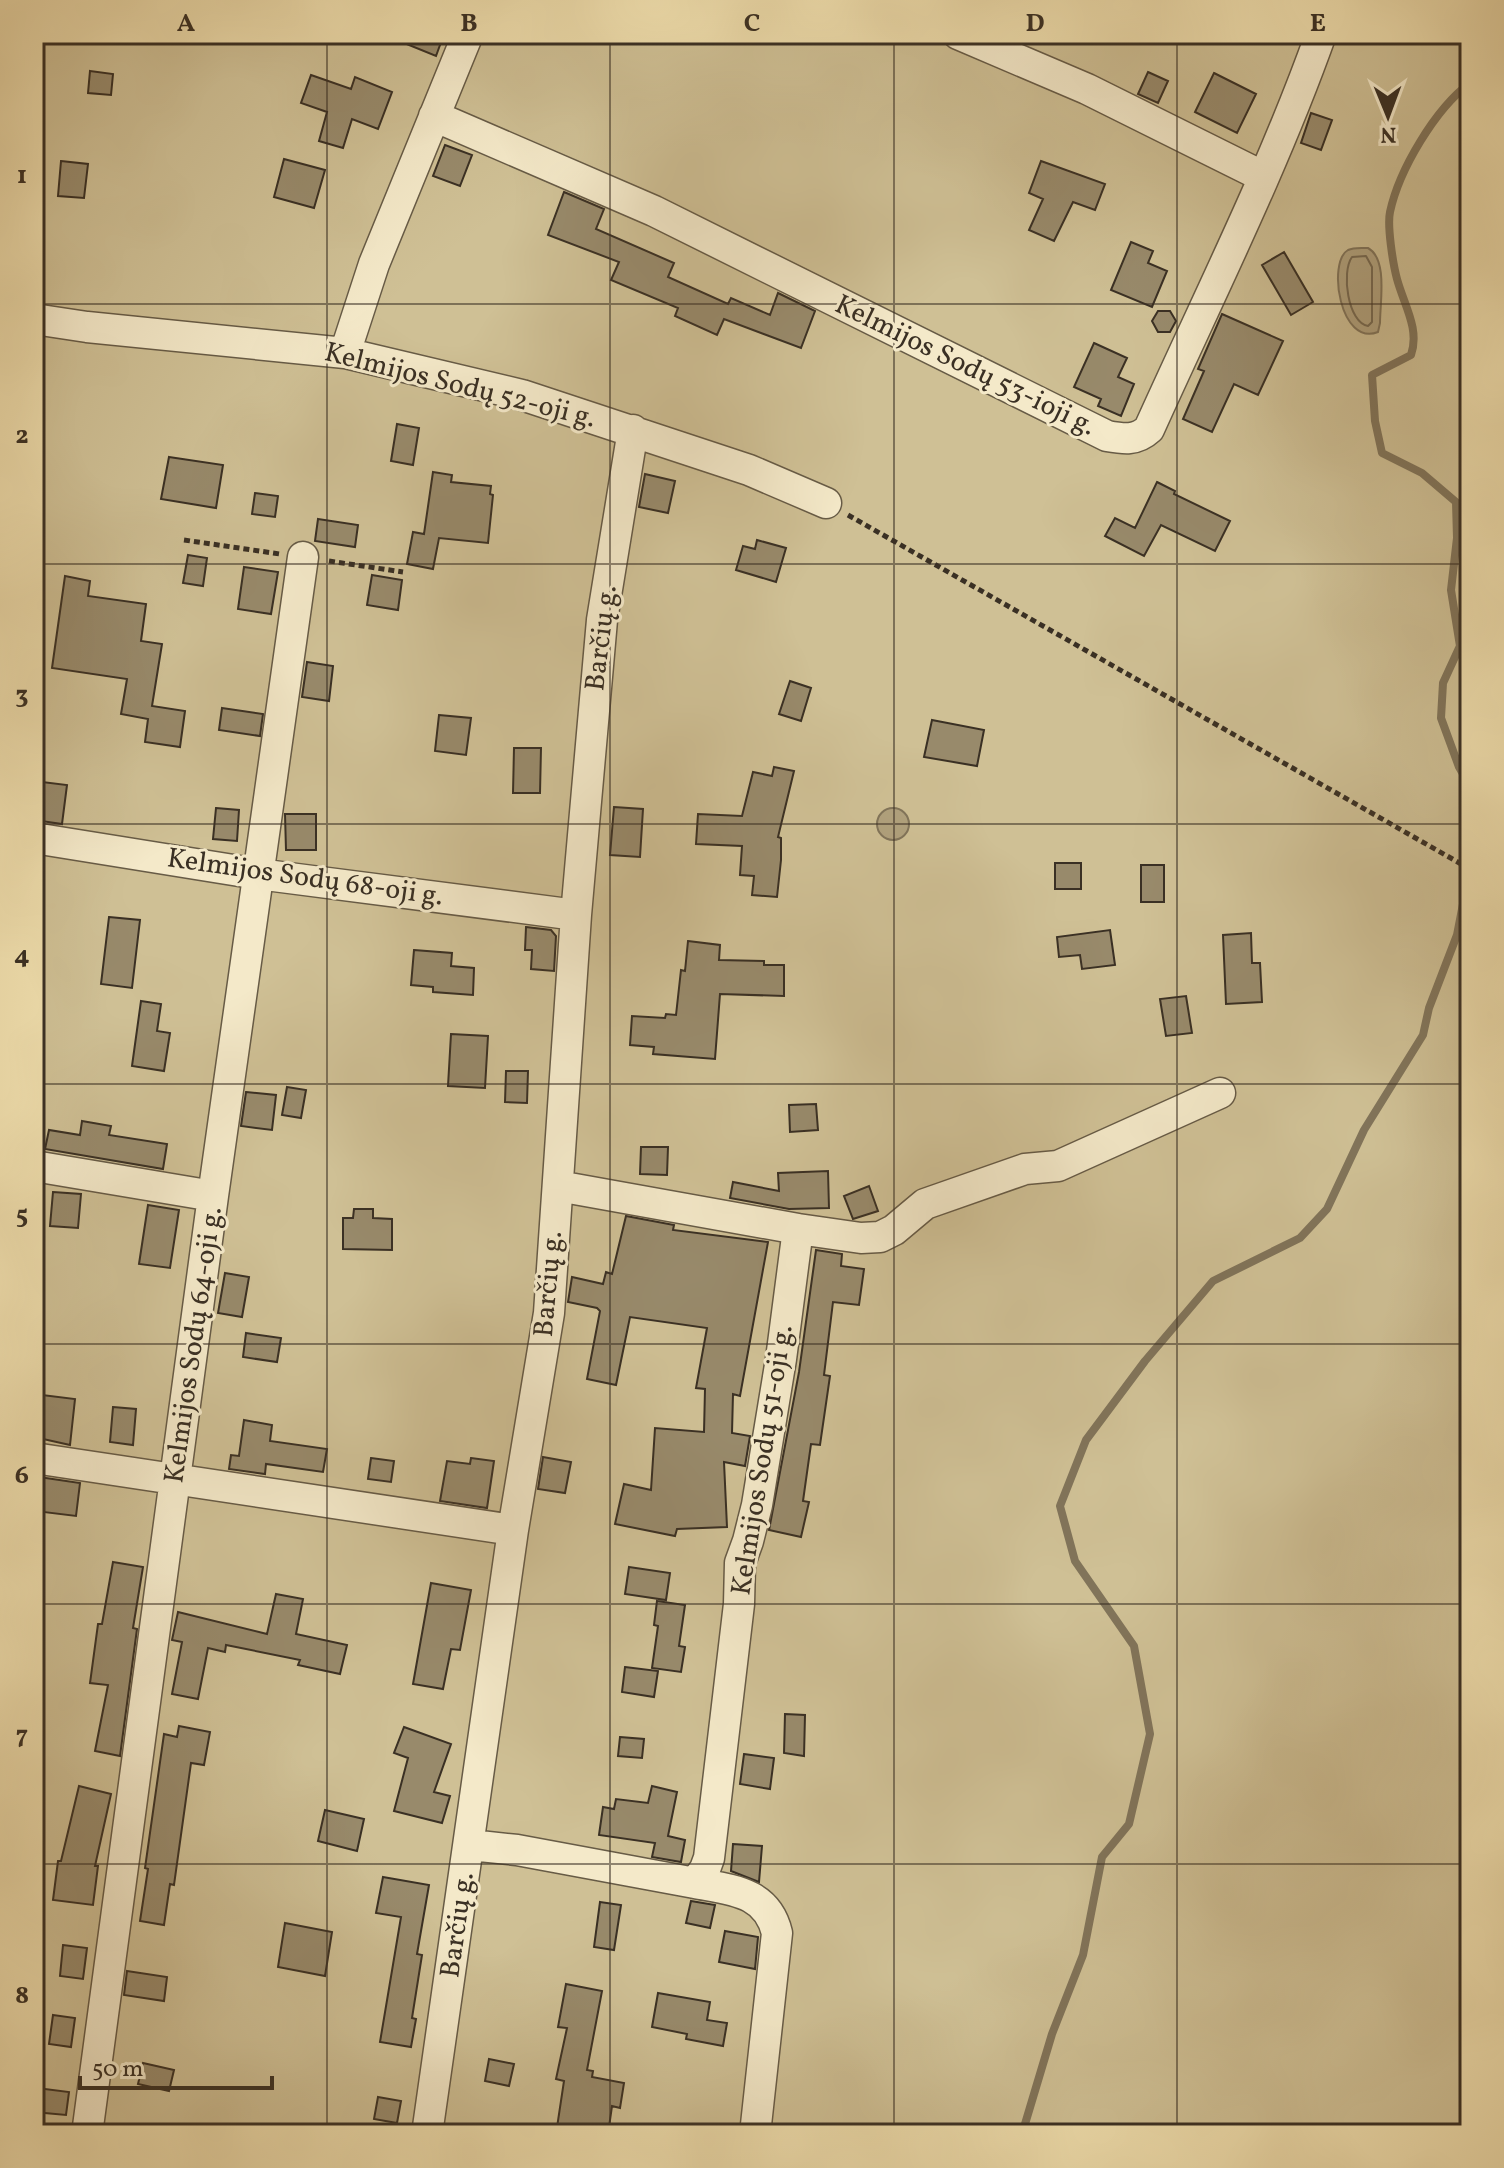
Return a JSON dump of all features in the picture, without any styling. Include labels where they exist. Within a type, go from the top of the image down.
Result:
[{"type":"street","points":[[345,353],[374,264],[468,34]]},
{"type":"street","points":[[958,34],[1087,89],[1264,177]]},
{"type":"street","name":"Kelmijos Sodų 53-ioji g.","points":[[434,116],[654,211],[1107,436],[1125,439],[1140,437],[1149,429],[1264,177],[1321,34]]},
{"type":"street","name":"Kelmijos Sodų 52-oji g.","points":[[34,319],[345,353],[522,395],[749,470],[826,503]]},
{"type":"street","name":"Barčių g.","points":[[427,2134],[513,1530],[549,1313],[576,915],[602,620],[633,430]]},
{"type":"street","name":"Kelmijos Sodų 64-oji g.","points":[[87,2134],[213,1196],[303,557]]},
{"type":"street","name":"Kelmijos Sodų 68-oji g.","points":[[34,838],[258,874],[576,915]]},
{"type":"street","points":[[558,1186],[798,1229],[861,1238],[880,1237],[894,1230],[925,1204],[1025,1169],[1058,1166],[1220,1093]]},
{"type":"street","points":[[34,1166],[213,1196]]},
{"type":"street","name":"Kelmijos Sodų 51-oji g.","points":[[695,1883],[709,1858],[739,1604],[740,1563],[757,1505],[798,1229]]},
{"type":"street","points":[[34,1458],[513,1530]]},
{"type":"street","points":[[470,1845],[517,1850],[695,1883],[754,1898],[765,1907],[774,1920],[777,1933],[755,2134]]},
{"type":"path","points":[[826,503],[1470,869]]},
{"type":"shaded area","points":[[34,34],[1470,34],[1470,2134],[34,2134]]},
{"type":"water","points":[[1368,248],[1381,271],[1380,323],[1378,332],[1365,333],[1354,327],[1346,316],[1338,285],[1338,270],[1348,250]]},
{"type":"water","points":[[893,808],[904,813],[909,824],[904,835],[893,840],[882,835],[877,824],[882,813]]},
{"type":"building","points":[[382,34],[444,34],[436,56]]},
{"type":"building","points":[[90,71],[113,74],[111,95],[88,93]]},
{"type":"building","points":[[1148,72],[1168,81],[1158,103],[1138,94]]},
{"type":"building","points":[[1214,73],[1256,94],[1237,133],[1195,112]]},
{"type":"building","points":[[311,75],[351,89],[355,77],[392,92],[378,129],[352,119],[343,148],[319,141],[327,112],[301,103]]},
{"type":"building","points":[[1311,113],[1332,120],[1321,150],[1301,143]]},
{"type":"building","points":[[445,145],[472,155],[460,186],[433,176]]},
{"type":"building","points":[[284,159],[325,170],[314,208],[274,197]]},
{"type":"building","points":[[61,161],[88,164],[84,198],[58,196]]},
{"type":"building","points":[[1041,161],[1105,184],[1095,210],[1073,202],[1054,241],[1029,230],[1043,199],[1029,193]]},
{"type":"building","points":[[564,192],[604,209],[596,229],[674,263],[668,277],[728,304],[731,298],[770,315],[778,293],[815,311],[801,348],[724,319],[717,335],[675,316],[678,308],[611,280],[619,262],[548,235]]},
{"type":"building","points":[[1131,242],[1153,251],[1148,263],[1167,271],[1152,307],[1111,290]]},
{"type":"building","points":[[1284,252],[1313,302],[1291,315],[1262,265]]},
{"type":"building","points":[[1158,311],[1170,311],[1176,321],[1170,332],[1158,332],[1152,321]]},
{"type":"building","points":[[1222,314],[1283,341],[1258,395],[1234,384],[1212,432],[1183,419],[1204,371],[1198,369]]},
{"type":"building","points":[[1094,343],[1127,358],[1118,377],[1134,384],[1121,416],[1098,406],[1101,399],[1074,387]]},
{"type":"building","points":[[397,424],[419,428],[413,465],[391,461]]},
{"type":"building","points":[[169,457],[223,465],[216,508],[161,499]]},
{"type":"building","points":[[433,472],[452,475],[451,482],[491,486],[490,494],[493,495],[488,543],[439,538],[433,569],[407,564],[413,532],[424,534]]},
{"type":"building","points":[[645,474],[675,481],[668,513],[639,507]]},
{"type":"building","points":[[1157,482],[1175,491],[1174,494],[1230,521],[1215,551],[1161,525],[1144,556],[1105,536],[1115,518],[1135,528]]},
{"type":"building","points":[[255,493],[278,496],[275,517],[252,514]]},
{"type":"building","points":[[318,519],[358,525],[355,547],[315,541]]},
{"type":"building","points":[[757,540],[786,548],[776,582],[736,570],[743,546],[755,549]]},
{"type":"building","points":[[188,555],[207,558],[203,586],[183,583]]},
{"type":"building","points":[[244,567],[278,572],[271,614],[238,609]]},
{"type":"building","points":[[372,575],[402,580],[398,610],[367,605]]},
{"type":"building","points":[[65,576],[90,581],[88,596],[146,604],[141,641],[162,644],[152,706],[185,711],[180,747],[145,742],[148,719],[121,714],[127,679],[52,668]]},
{"type":"building","points":[[307,662],[333,666],[329,701],[302,697]]},
{"type":"building","points":[[790,681],[811,688],[801,721],[779,714]]},
{"type":"building","points":[[222,708],[263,714],[260,736],[219,730]]},
{"type":"building","points":[[439,715],[471,718],[466,755],[435,751]]},
{"type":"building","points":[[932,720],[984,730],[977,766],[924,757]]},
{"type":"building","points":[[514,748],[541,748],[540,793],[513,793]]},
{"type":"building","points":[[774,767],[794,771],[778,837],[781,838],[781,860],[777,897],[752,895],[754,876],[740,875],[742,846],[696,844],[698,814],[742,816],[753,772],[772,776]]},
{"type":"building","points":[[34,781],[67,785],[62,824],[34,820]]},
{"type":"building","points":[[614,807],[643,809],[640,857],[610,855]]},
{"type":"building","points":[[216,808],[239,810],[237,841],[213,839]]},
{"type":"building","points":[[285,814],[316,814],[316,850],[286,850]]},
{"type":"building","points":[[1055,863],[1081,863],[1081,889],[1055,889]]},
{"type":"building","points":[[1141,865],[1164,865],[1164,902],[1141,902]]},
{"type":"building","points":[[109,917],[140,920],[132,988],[101,984]]},
{"type":"building","points":[[526,927],[551,930],[556,936],[554,971],[531,969],[532,950],[525,950]]},
{"type":"building","points":[[1110,930],[1115,965],[1082,969],[1080,955],[1059,957],[1057,937]]},
{"type":"building","points":[[1251,933],[1252,963],[1260,963],[1262,1002],[1226,1004],[1223,935]]},
{"type":"building","points":[[688,941],[720,945],[719,960],[764,961],[764,965],[784,965],[784,996],[720,994],[715,1059],[653,1054],[654,1047],[630,1045],[632,1016],[665,1018],[666,1014],[676,1015]]},
{"type":"building","points":[[414,950],[452,953],[451,966],[474,968],[473,995],[433,992],[433,987],[411,985]]},
{"type":"building","points":[[1186,996],[1192,1033],[1166,1036],[1160,999]]},
{"type":"building","points":[[141,1001],[161,1004],[157,1031],[170,1033],[164,1071],[132,1066]]},
{"type":"building","points":[[451,1034],[488,1036],[485,1088],[448,1086]]},
{"type":"building","points":[[506,1071],[528,1071],[527,1103],[505,1102]]},
{"type":"building","points":[[287,1087],[306,1090],[301,1118],[282,1115]]},
{"type":"building","points":[[246,1092],[276,1095],[272,1130],[241,1126]]},
{"type":"building","points":[[816,1104],[818,1130],[790,1132],[789,1105]]},
{"type":"building","points":[[82,1121],[111,1126],[109,1135],[167,1144],[163,1169],[45,1149],[49,1130],[80,1135]]},
{"type":"building","points":[[641,1147],[668,1147],[667,1175],[640,1174]]},
{"type":"building","points":[[828,1171],[829,1208],[789,1209],[730,1198],[733,1182],[779,1191],[778,1173]]},
{"type":"building","points":[[869,1186],[878,1211],[853,1219],[844,1196]]},
{"type":"building","points":[[53,1192],[81,1194],[78,1228],[50,1226]]},
{"type":"building","points":[[148,1205],[179,1210],[170,1268],[139,1264]]},
{"type":"building","points":[[354,1209],[373,1209],[373,1218],[392,1219],[392,1250],[343,1249],[343,1218],[353,1218]]},
{"type":"building","points":[[626,1216],[674,1225],[673,1230],[768,1242],[740,1396],[733,1394],[732,1433],[750,1436],[745,1466],[724,1462],[727,1527],[677,1529],[675,1536],[615,1524],[624,1484],[651,1490],[655,1428],[704,1432],[705,1389],[696,1388],[707,1328],[630,1317],[616,1385],[587,1379],[600,1311],[568,1302],[572,1277],[603,1284],[606,1272],[612,1274]]},
{"type":"building","points":[[816,1250],[842,1254],[841,1266],[864,1269],[859,1305],[833,1302],[824,1375],[830,1376],[820,1445],[811,1444],[803,1501],[809,1502],[801,1537],[769,1530],[799,1372]]},
{"type":"building","points":[[225,1273],[249,1277],[242,1317],[218,1313]]},
{"type":"building","points":[[246,1333],[281,1338],[277,1362],[243,1357]]},
{"type":"building","points":[[34,1394],[75,1399],[70,1445],[34,1437]]},
{"type":"building","points":[[113,1407],[136,1409],[133,1445],[110,1442]]},
{"type":"building","points":[[244,1420],[272,1425],[270,1441],[327,1449],[323,1472],[266,1464],[265,1474],[229,1469],[231,1455],[239,1456]]},
{"type":"building","points":[[543,1457],[571,1462],[565,1493],[538,1489]]},
{"type":"building","points":[[371,1458],[394,1461],[391,1482],[368,1479]]},
{"type":"building","points":[[471,1458],[494,1461],[487,1508],[440,1501],[447,1461],[470,1464]]},
{"type":"building","points":[[39,1477],[80,1483],[76,1516],[35,1511]]},
{"type":"building","points":[[113,1562],[143,1567],[133,1628],[137,1629],[120,1756],[95,1751],[108,1685],[90,1683],[98,1624],[102,1624]]},
{"type":"building","points":[[629,1567],[670,1573],[666,1600],[625,1594]]},
{"type":"building","points":[[431,1583],[471,1590],[460,1650],[451,1649],[443,1689],[413,1684]]},
{"type":"building","points":[[276,1594],[303,1599],[296,1634],[347,1645],[340,1674],[298,1665],[300,1660],[226,1645],[225,1652],[208,1648],[198,1699],[172,1694],[182,1642],[172,1640],[178,1612],[267,1634]]},
{"type":"building","points":[[657,1601],[685,1605],[679,1646],[685,1647],[681,1672],[652,1668],[658,1626],[654,1625]]},
{"type":"building","points":[[625,1667],[658,1671],[654,1697],[622,1692]]},
{"type":"building","points":[[785,1714],[805,1715],[804,1756],[784,1753]]},
{"type":"building","points":[[179,1726],[210,1732],[204,1765],[191,1763],[174,1885],[170,1884],[164,1925],[140,1921],[164,1734],[177,1737]]},
{"type":"building","points":[[404,1727],[451,1744],[434,1792],[450,1796],[442,1823],[394,1811],[408,1758],[394,1753]]},
{"type":"building","points":[[620,1737],[644,1739],[642,1758],[618,1756]]},
{"type":"building","points":[[744,1754],[774,1758],[770,1789],[740,1784]]},
{"type":"building","points":[[79,1786],[111,1794],[95,1866],[98,1866],[93,1905],[53,1900],[58,1861],[61,1861]]},
{"type":"building","points":[[652,1786],[677,1792],[668,1836],[685,1840],[681,1862],[652,1857],[655,1843],[599,1835],[603,1807],[614,1809],[616,1799],[648,1803]]},
{"type":"building","points":[[325,1810],[364,1819],[357,1851],[318,1841]]},
{"type":"building","points":[[733,1844],[762,1846],[759,1882],[731,1871]]},
{"type":"building","points":[[383,1877],[429,1885],[417,1954],[422,1955],[412,2018],[416,2019],[411,2047],[380,2042],[401,1917],[376,1913]]},
{"type":"building","points":[[691,1901],[715,1905],[710,1928],[686,1923]]},
{"type":"building","points":[[600,1902],[621,1905],[614,1950],[594,1947]]},
{"type":"building","points":[[285,1923],[332,1932],[325,1976],[278,1967]]},
{"type":"building","points":[[725,1931],[758,1937],[755,1969],[719,1962]]},
{"type":"building","points":[[63,1945],[87,1948],[83,1979],[60,1976]]},
{"type":"building","points":[[127,1971],[167,1977],[164,2001],[124,1995]]},
{"type":"building","points":[[566,1984],[602,1991],[587,2070],[593,2071],[592,2077],[624,2083],[620,2108],[612,2106],[608,2134],[556,2134],[564,2081],[556,2079],[567,2028],[558,2027]]},
{"type":"building","points":[[658,1993],[710,2002],[707,2020],[727,2023],[723,2046],[686,2039],[687,2034],[652,2027]]},
{"type":"building","points":[[53,2015],[75,2018],[71,2047],[49,2044]]},
{"type":"building","points":[[489,2059],[514,2064],[509,2086],[485,2081]]},
{"type":"building","points":[[143,2063],[174,2070],[169,2091],[138,2084]]},
{"type":"building","points":[[37,2088],[69,2092],[66,2115],[34,2112]]},
{"type":"building","points":[[378,2097],[401,2101],[397,2123],[374,2119]]},
{"type":"waterway","points":[[1470,83],[1432,124],[1410,160],[1395,195],[1389,218],[1391,245],[1397,279],[1412,326],[1413,345],[1411,355],[1372,375],[1375,421],[1382,453],[1422,473],[1456,502],[1457,538],[1451,590],[1460,646],[1443,683],[1441,718],[1459,767],[1470,786]]},
{"type":"waterway","points":[[1022,2134],[1052,2034],[1083,1955],[1102,1857],[1129,1824],[1150,1734],[1134,1646],[1075,1561],[1060,1506],[1086,1440],[1145,1361],[1213,1281],[1300,1238],[1327,1209],[1364,1130],[1423,1035],[1429,1008],[1457,935],[1470,868]]}]
